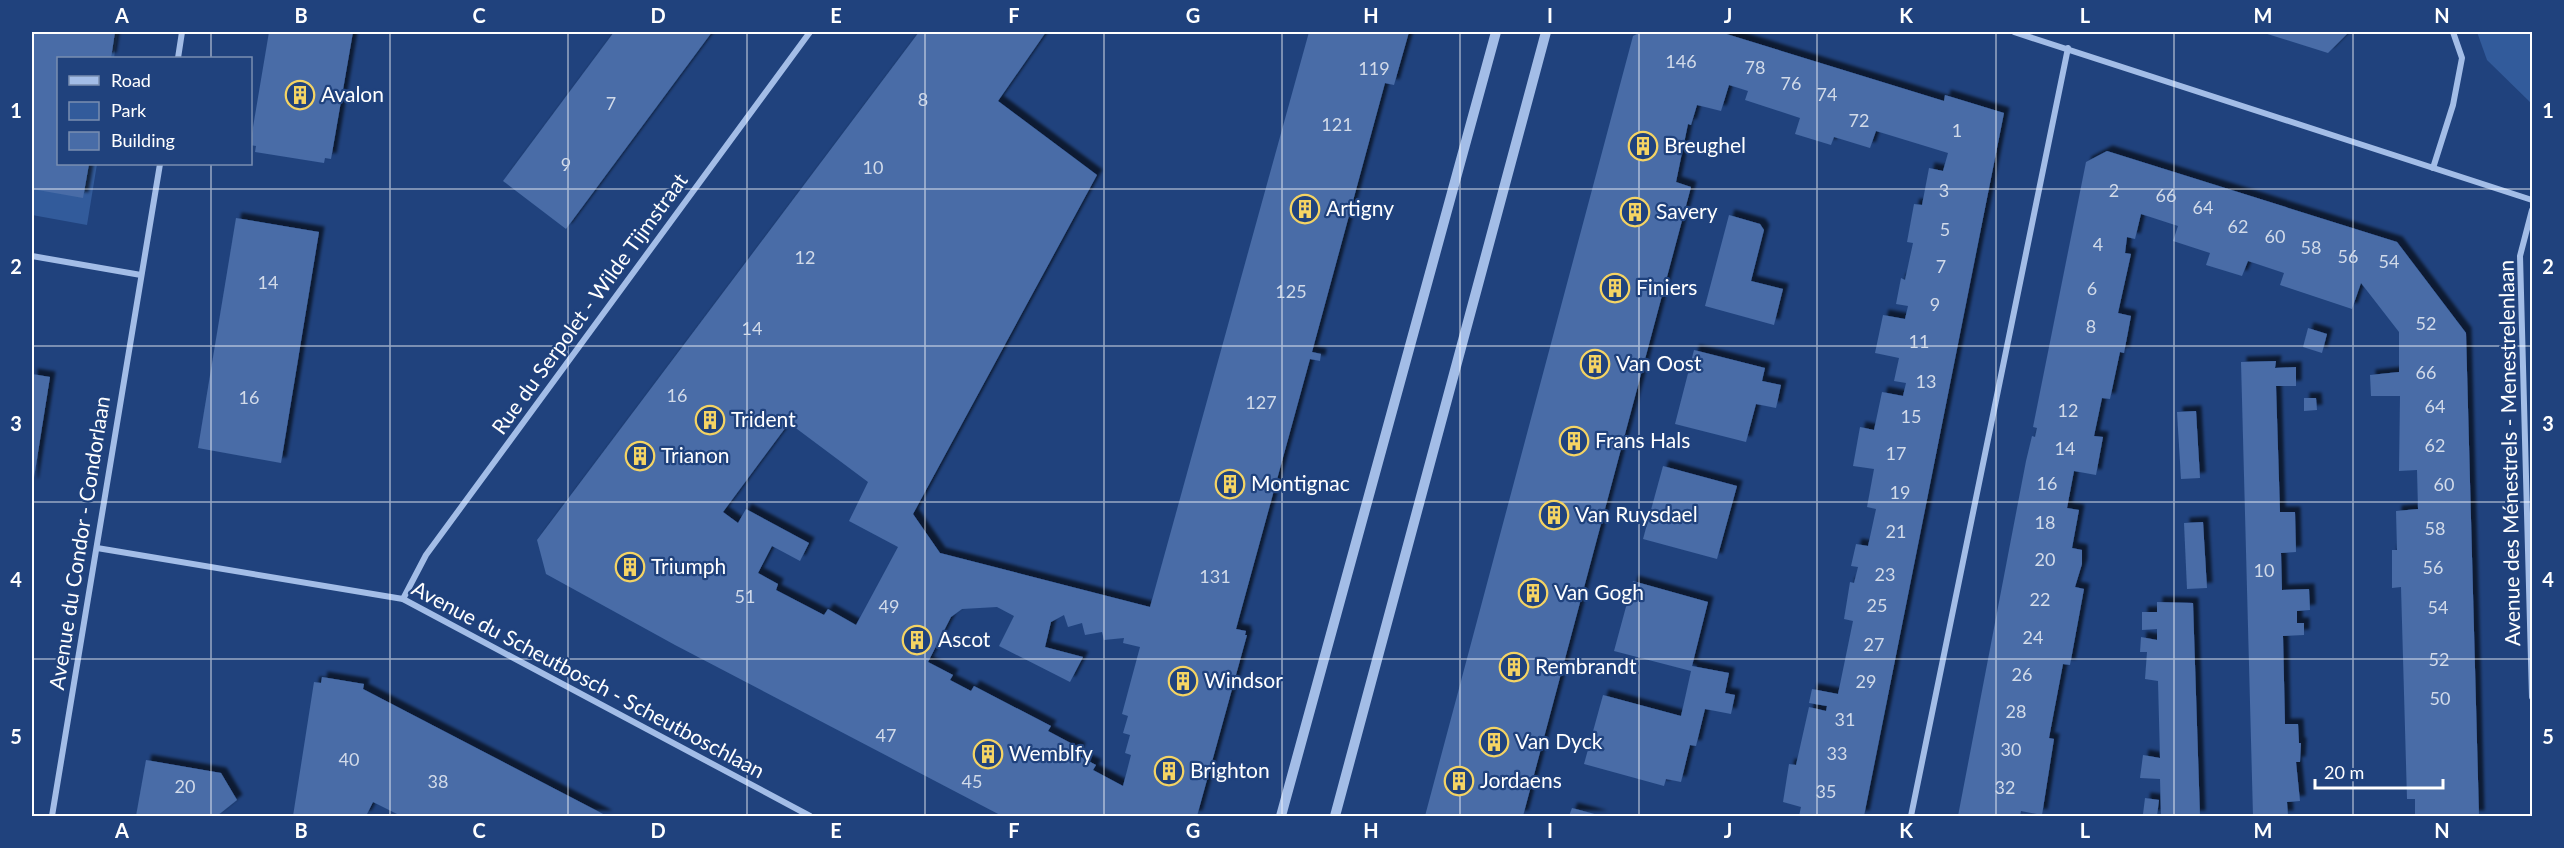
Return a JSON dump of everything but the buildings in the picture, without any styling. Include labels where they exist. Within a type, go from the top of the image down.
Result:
[{"type":"street","points":[[178,57],[182,32]]},
{"type":"street","name":"Rue du Serpolet - Wilde Tijmstraat","points":[[403,599],[426,555],[810,32]]},
{"type":"street","points":[[1281,816],[1496,32]]},
{"type":"street","points":[[1335,816],[1546,32]]},
{"type":"street","points":[[2014,32],[2532,200]]},
{"type":"street","points":[[2433,168],[2452,105],[2462,57],[2453,32]]},
{"type":"street","points":[[1911,816],[2068,48]]},
{"type":"street","name":"Avenue du Condor - Condorlaan","points":[[52,816],[160,165]]},
{"type":"street","name":"Avenue des Ménestrels - Menestrelenlaan","points":[[2532,210],[2520,256],[2532,697]]},
{"type":"street","points":[[32,256],[141,275]]},
{"type":"street","name":"Avenue du Scheutbosch - Scheutboschlaan","points":[[97,548],[403,599],[810,816]]},
{"type":"green space","points":[[32,32],[118,32],[114,57],[57,57],[57,165],[97,165],[87,225],[32,215]]},
{"type":"green space","points":[[2477,32],[2532,32],[2532,104],[2487,60]]},
{"type":"place","name":"Avalon","points":[[300,95]]},
{"type":"place","name":"Breughel","points":[[1643,146]]},
{"type":"place","name":"Artigny","points":[[1305,209]]},
{"type":"place","name":"Savery","points":[[1635,212]]},
{"type":"place","name":"Finiers","points":[[1615,288]]},
{"type":"place","name":"Van Oost","points":[[1595,364]]},
{"type":"place","name":"Trident","points":[[710,420]]},
{"type":"place","name":"Frans Hals","points":[[1574,441]]},
{"type":"place","name":"Trianon","points":[[640,456]]},
{"type":"place","name":"Montignac","points":[[1230,484]]},
{"type":"place","name":"Van Ruysdael","points":[[1554,515]]},
{"type":"place","name":"Triumph","points":[[630,567]]},
{"type":"place","name":"Van Gogh","points":[[1533,593]]},
{"type":"place","name":"Ascot","points":[[917,640]]},
{"type":"place","name":"Rembrandt","points":[[1514,667]]},
{"type":"place","name":"Windsor","points":[[1183,681]]},
{"type":"place","name":"Van Dyck","points":[[1494,742]]},
{"type":"place","name":"Wemblfy","points":[[988,754]]},
{"type":"place","name":"Brighton","points":[[1169,771]]},
{"type":"place","name":"Jordaens","points":[[1459,781]]}]
